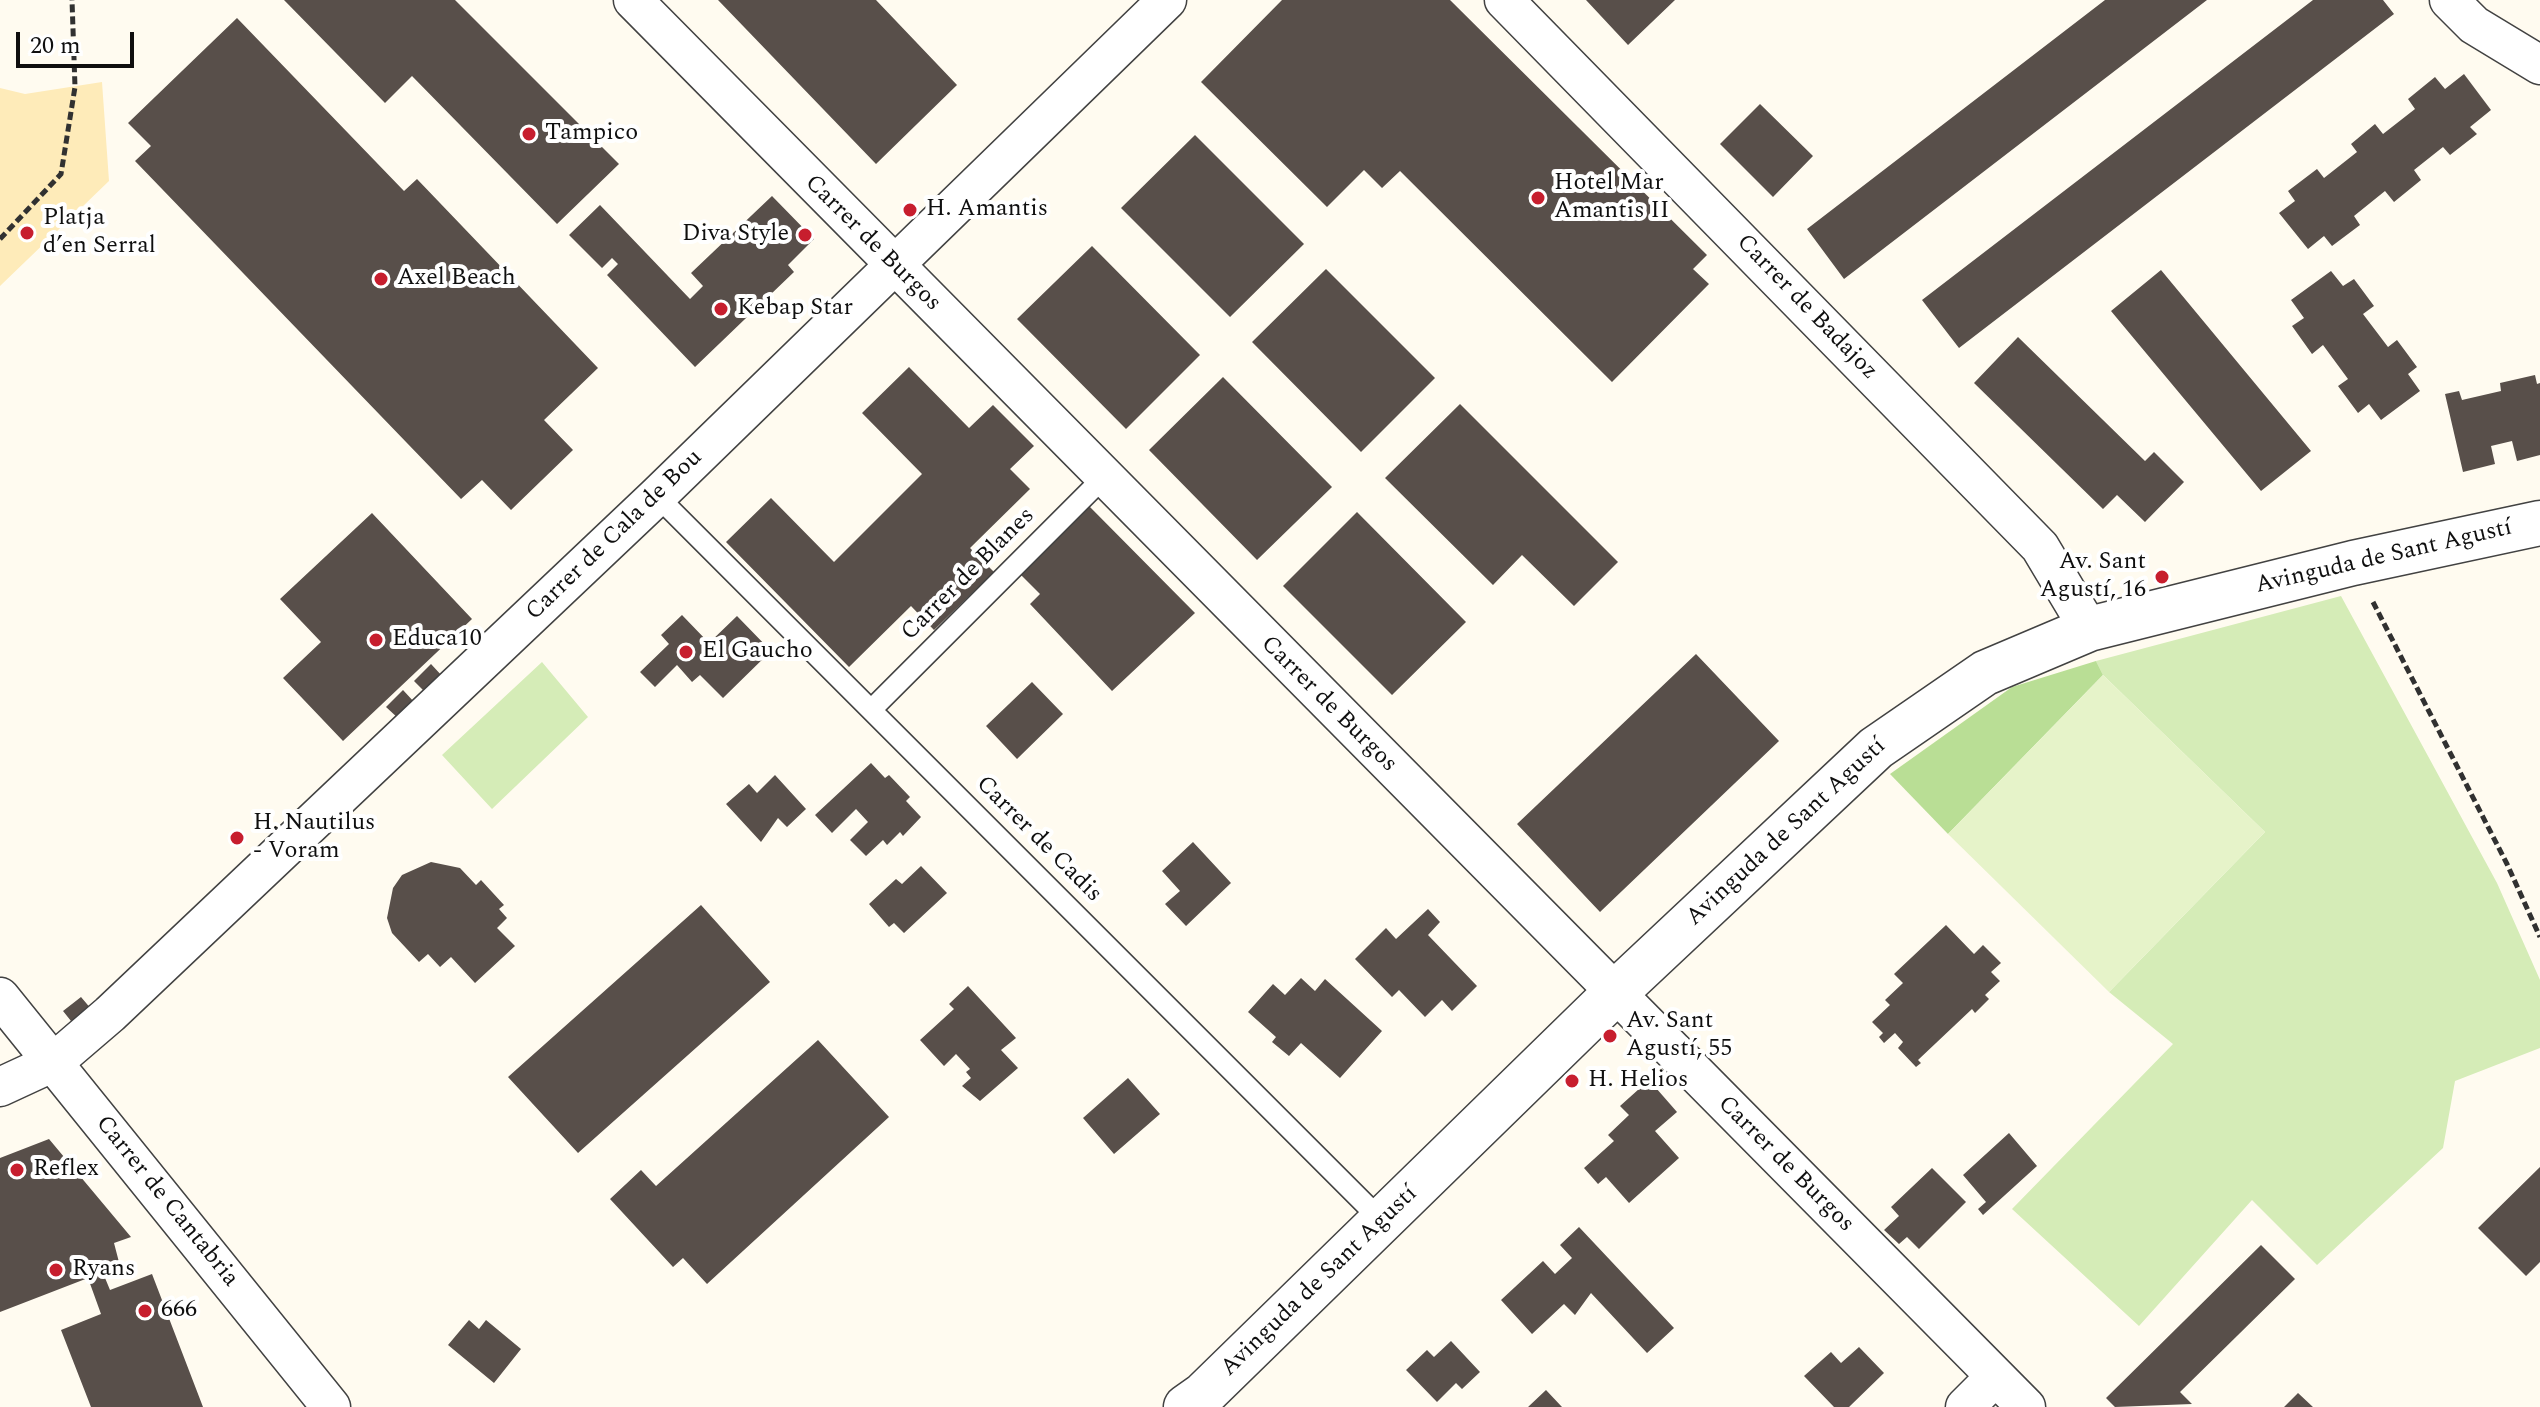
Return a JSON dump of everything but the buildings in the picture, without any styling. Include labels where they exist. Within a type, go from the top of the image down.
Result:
[{"type":"street","name":"Carrer de Burgos","points":[[633,0],[2026,1407]]},
{"type":"street","name":"Carrer de Cala de Bou","points":[[0,1087],[54,1062],[110,1014],[657,496],[1167,0]]},
{"type":"street","name":"Carrer de Badajoz","points":[[1504,0],[2040,547],[2089,629]]},
{"type":"street","points":[[2449,0],[2474,25],[2540,65]]},
{"type":"street","name":"Avinguda de Sant Agustí","points":[[1186,1407],[1203,1395],[1615,993],[1876,748],[1985,673],[2089,629],[2353,563],[2540,523]]},
{"type":"street","name":"Carrer de Cantabria","points":[[0,997],[331,1407]]},
{"type":"street","points":[[1965,1407],[1995,1377]]},
{"type":"lane","name":"Carrer de Blanes","points":[[871,710],[1103,478]]},
{"type":"lane","name":"Carrer de Cadis","points":[[657,496],[1382,1221]]},
{"type":"path","points":[[0,239],[61,174],[75,87],[72,0]]},
{"type":"path","points":[[2353,563],[2507,864],[2540,937]]},
{"type":"green space","points":[[2341,596],[2497,883],[2540,980],[2540,1048],[2455,1081],[2443,1148],[2317,1265],[2252,1200],[2139,1326],[2012,1209],[2173,1044],[2109,992],[2265,832],[2103,675],[2096,661]]},
{"type":"green space","points":[[2096,661],[2103,675],[1948,834],[1890,774],[2012,687]]},
{"type":"green space","points":[[542,662],[588,717],[492,809],[442,755]]},
{"type":"green space","points":[[2103,675],[2265,832],[2109,992],[1948,834]]},
{"type":"sand","name":"Platja d’en Serral","points":[[102,82],[109,181],[0,286],[0,88],[25,94]]},
{"type":"place","name":"Tampico","points":[[529,134]]},
{"type":"place","name":"Hotel Mar Amantis II","points":[[1538,198]]},
{"type":"place","name":"H. Amantis","points":[[910,210]]},
{"type":"place","name":"Platja d’en Serral","points":[[27,233]]},
{"type":"place","name":"Diva Style","points":[[805,235]]},
{"type":"place","name":"Axel Beach","points":[[381,279]]},
{"type":"place","name":"Kebap Star","points":[[721,309]]},
{"type":"place","name":"Av. Sant Agustí, 16","points":[[2162,577]]},
{"type":"place","name":"Educa10","points":[[376,640]]},
{"type":"place","name":"El Gaucho","points":[[686,652]]},
{"type":"place","name":"H. Nautilus - Voram","points":[[237,838]]},
{"type":"place","name":"Av. Sant Agustí, 55","points":[[1610,1036]]},
{"type":"place","name":"H. Helios","points":[[1572,1081]]},
{"type":"place","name":"Reflex","points":[[17,1170]]},
{"type":"place","name":"Ryans","points":[[56,1270]]},
{"type":"place","name":"666","points":[[145,1311]]}]
